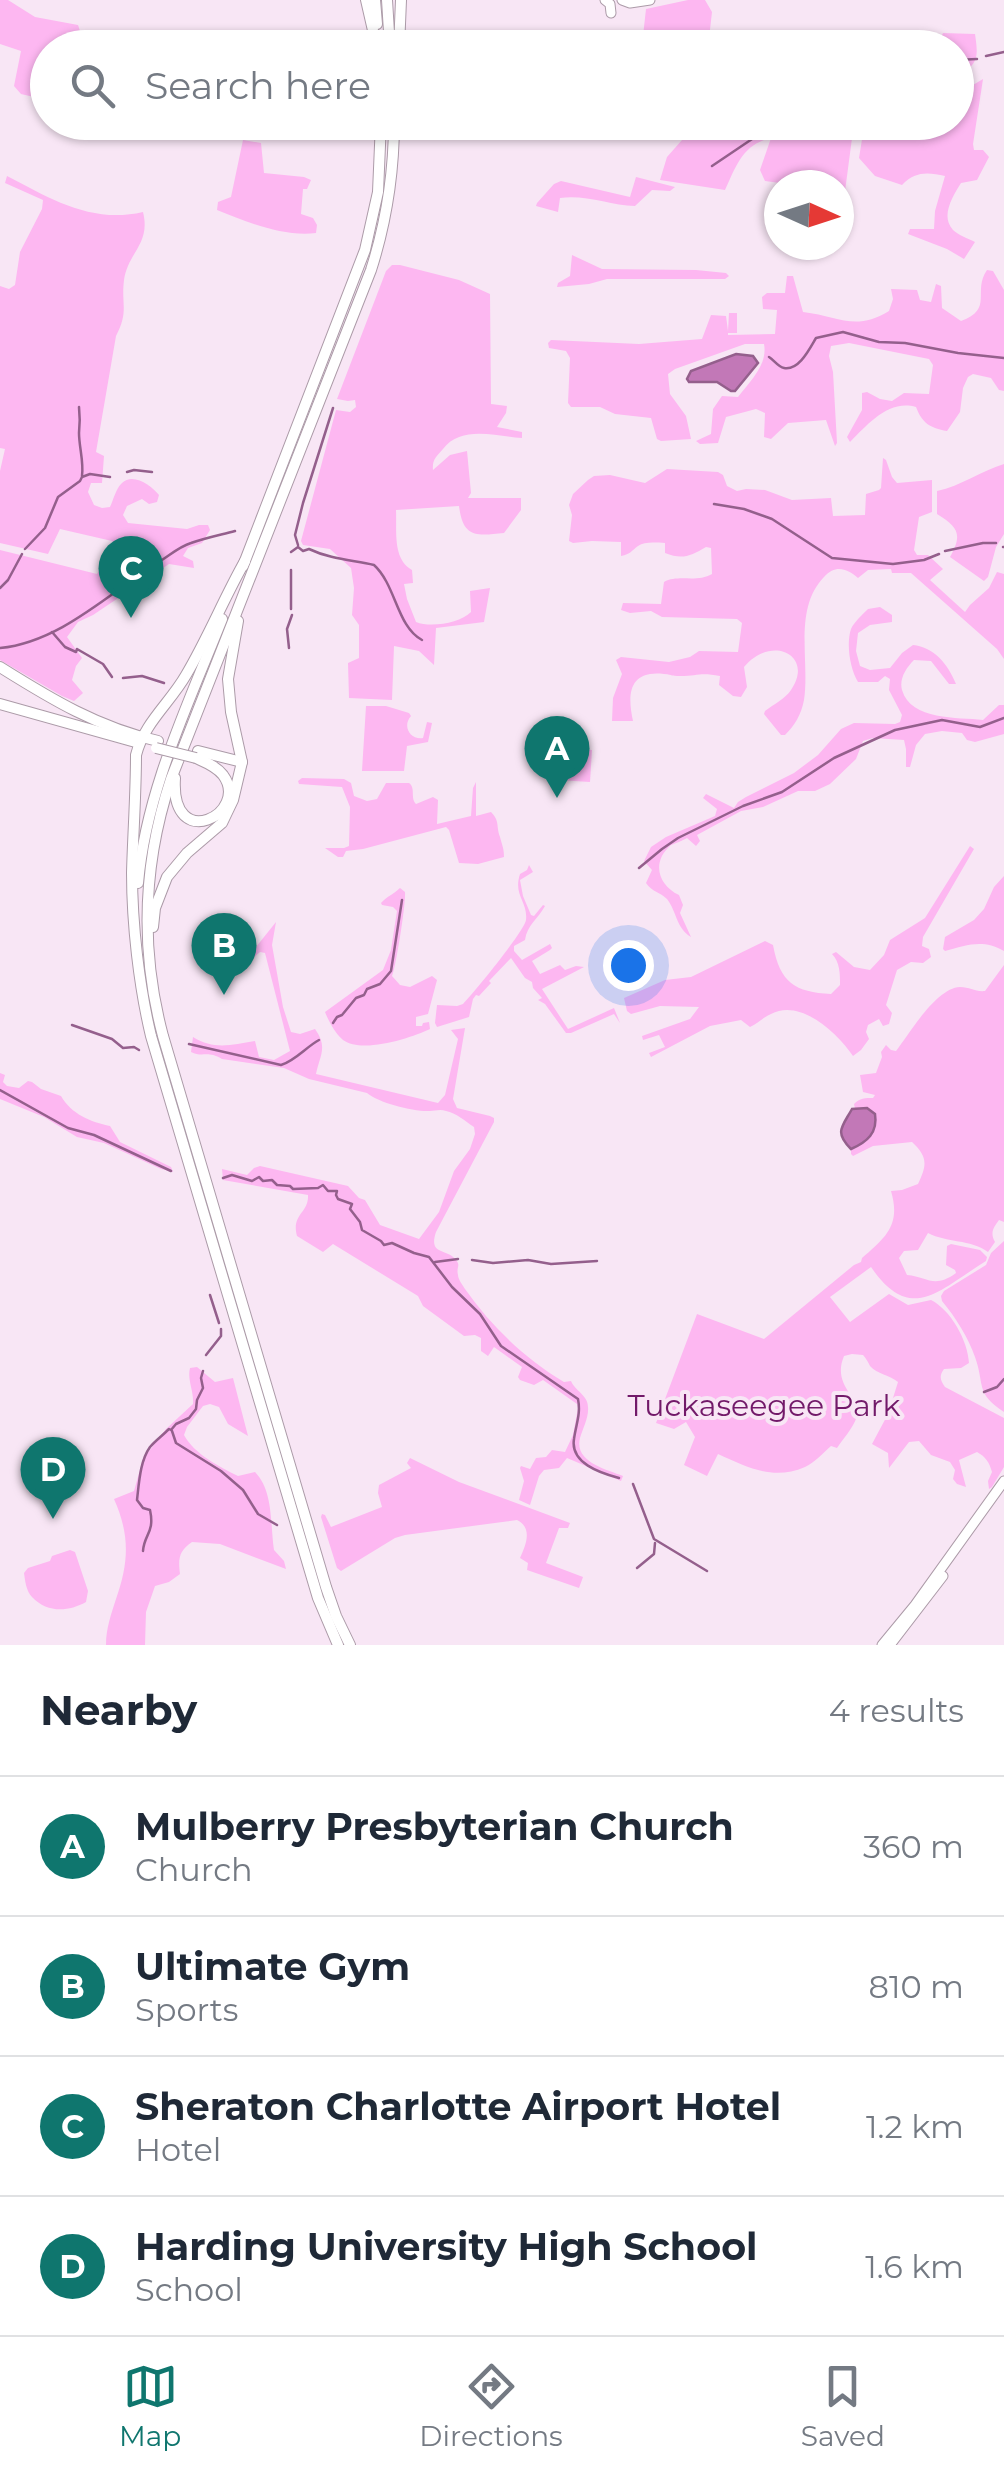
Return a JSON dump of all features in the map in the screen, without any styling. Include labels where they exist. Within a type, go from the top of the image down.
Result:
[{"type":"highway","points":[[366,0],[374,30]]},
{"type":"highway","points":[[375,0],[377,30]]},
{"type":"highway","points":[[387,0],[389,30]]},
{"type":"highway","points":[[399,30],[401,0]]},
{"type":"highway","points":[[136,929],[140,861],[152,806],[365,250],[378,192],[380,140]]},
{"type":"highway","points":[[350,1645],[326,1587],[163,1036],[148,958],[147,907],[161,813],[178,763],[376,251],[390,182],[393,140]]},
{"type":"highway","points":[[148,958],[155,908],[167,878],[187,853],[226,818],[234,800],[242,765],[231,712],[229,671],[238,621],[261,552]]},
{"type":"highway","points":[[245,561],[187,674],[140,740],[136,755],[132,869],[136,929],[151,1036],[334,1645]]},
{"type":"highway","points":[[0,667],[64,706],[140,740]]},
{"type":"highway","points":[[4,706],[242,765]]},
{"type":"highway","points":[[123,732],[150,724]]},
{"type":"highway","points":[[178,763],[178,809],[190,820],[205,821],[217,816],[228,800],[228,786],[220,772],[197,754]]},
{"type":"main road","points":[[605,0],[611,13]]},
{"type":"main road","points":[[622,0],[650,0]]},
{"type":"main road","points":[[882,1645],[1004,1486]]},
{"type":"main road","points":[[890,1645],[974,1529]]},
{"type":"green space","points":[[0,0],[8,0],[35,17],[78,25],[80,30],[30,30],[30,96],[21,94],[14,86],[21,51],[0,44]]},
{"type":"green space","points":[[705,0],[712,12],[710,30],[644,30],[646,9]]},
{"type":"green space","points":[[983,79],[974,138],[974,84]]},
{"type":"green space","points":[[243,140],[261,143],[264,173],[311,180],[303,189],[301,214],[313,218],[316,233],[278,231],[217,210],[218,202],[231,197]]},
{"type":"green space","points":[[682,140],[764,140],[747,151],[725,190],[660,180],[667,157]]},
{"type":"green space","points":[[770,140],[852,140],[848,170],[764,170],[764,179],[760,170]]},
{"type":"green space","points":[[862,140],[974,140],[974,150],[983,150],[989,157],[977,180],[961,183],[948,212],[953,230],[975,242],[964,259],[908,234],[910,229],[934,229],[945,176],[922,174],[902,185],[875,176],[859,158]]},
{"type":"green space","points":[[7,176],[56,201],[89,212],[143,212],[142,240],[124,280],[123,314],[96,452],[104,456],[102,483],[91,483],[88,492],[94,505],[110,507],[122,483],[137,480],[159,495],[157,502],[149,504],[142,499],[127,506],[123,515],[128,523],[187,529],[208,525],[210,530],[202,543],[188,548],[183,556],[193,561],[194,568],[169,564],[78,622],[67,637],[82,658],[72,680],[83,693],[74,701],[0,660],[0,550],[97,574],[118,550],[112,541],[60,529],[48,554],[0,543],[0,471],[5,449],[0,448],[0,286],[9,289],[15,285],[20,252],[43,200],[5,183]]},
{"type":"green space","points":[[636,177],[675,187],[670,191],[652,190],[635,206],[569,197],[560,198],[558,212],[536,206],[561,181],[630,197]]},
{"type":"green space","points":[[572,255],[602,269],[696,270],[729,276],[607,279],[557,287],[570,276]]},
{"type":"green space","points":[[392,265],[459,280],[490,294],[491,404],[507,406],[497,427],[522,432],[522,438],[479,434],[459,437],[436,457],[433,470],[450,455],[467,451],[471,493],[468,498],[521,498],[521,510],[504,533],[486,535],[468,529],[459,506],[396,510],[398,551],[412,570],[413,583],[404,584],[416,622],[437,624],[460,619],[471,612],[470,591],[490,588],[484,622],[436,628],[434,665],[419,651],[394,646],[392,700],[349,698],[348,663],[359,658],[359,625],[352,615],[351,568],[330,549],[303,545],[301,541],[336,410],[350,412],[356,407],[355,400],[337,399],[386,271]]},
{"type":"green space","points":[[987,270],[993,271],[1004,290],[1004,391],[991,378],[973,374],[968,377],[960,412],[947,431],[927,424],[916,407],[906,405],[880,415],[850,442],[847,437],[862,410],[862,393],[892,401],[904,393],[929,394],[933,365],[929,359],[849,343],[831,346],[829,356],[835,446],[826,420],[788,423],[771,439],[764,437],[765,413],[756,409],[726,417],[718,443],[700,444],[696,441],[711,434],[713,409],[722,396],[738,397],[761,366],[764,344],[745,344],[668,374],[670,394],[686,416],[691,439],[661,441],[651,418],[615,414],[600,407],[571,407],[570,358],[566,351],[549,348],[548,343],[551,340],[639,344],[702,339],[711,315],[726,316],[728,331],[729,313],[737,313],[737,333],[728,335],[775,334],[777,310],[763,309],[762,297],[767,293],[785,293],[787,276],[793,276],[803,312],[866,321],[889,311],[891,289],[917,290],[920,300],[931,302],[936,284],[941,286],[942,308],[961,321],[977,311]]},
{"type":"green space","points":[[883,458],[897,483],[932,480],[932,512],[919,517],[914,550],[917,555],[928,555],[943,569],[930,580],[965,612],[989,588],[997,572],[1004,574],[1004,659],[911,573],[868,570],[858,578],[837,569],[824,577],[809,604],[804,700],[785,735],[764,714],[789,693],[798,667],[787,653],[777,651],[755,657],[744,667],[747,687],[741,697],[719,685],[720,676],[644,676],[637,680],[631,693],[633,721],[612,721],[613,698],[622,674],[616,660],[621,657],[669,662],[699,651],[738,652],[742,623],[737,619],[662,617],[651,611],[621,610],[623,603],[661,604],[664,582],[669,580],[712,574],[711,548],[681,557],[665,553],[665,543],[648,543],[621,556],[621,542],[573,543],[569,541],[569,505],[573,494],[594,476],[610,475],[645,483],[667,469],[718,472],[727,486],[737,491],[765,490],[792,500],[831,498],[833,516],[865,515],[866,494],[881,488]]},
{"type":"green space","points":[[1004,464],[1004,534],[984,581],[950,557],[957,537],[950,523],[937,514],[937,491]]},
{"type":"green space","points":[[880,607],[892,615],[892,622],[870,625],[858,633],[856,651],[860,666],[870,670],[890,668],[913,645],[927,649],[944,663],[956,684],[949,684],[931,661],[914,660],[901,682],[907,700],[936,716],[983,720],[1004,705],[1004,734],[975,742],[962,733],[925,734],[916,745],[910,767],[906,767],[904,740],[863,741],[856,759],[830,784],[741,811],[697,835],[700,841],[696,846],[687,838],[671,845],[661,859],[660,873],[666,885],[679,895],[683,905],[680,913],[691,937],[682,929],[667,899],[646,883],[652,870],[644,861],[651,847],[715,816],[717,809],[703,798],[706,794],[734,808],[746,797],[794,773],[818,755],[841,729],[854,723],[900,722],[902,715],[889,690],[890,679],[885,676],[878,682],[858,682],[850,656],[852,626],[868,609]]},
{"type":"green space","points":[[366,706],[386,706],[409,713],[407,724],[414,737],[423,738],[427,722],[432,723],[428,742],[407,746],[404,771],[362,771]]},
{"type":"green space","points":[[547,746],[592,750],[590,782],[558,780],[558,770],[545,769]]},
{"type":"green space","points":[[302,778],[344,779],[351,783],[354,796],[367,801],[377,799],[386,783],[409,783],[416,804],[433,797],[438,800],[437,824],[471,816],[476,782],[476,816],[491,812],[494,815],[504,857],[478,864],[459,863],[446,827],[346,851],[338,857],[325,848],[349,846],[350,807],[342,787],[299,784]]},
{"type":"green space","points":[[970,846],[974,849],[923,937],[922,946],[929,949],[931,957],[897,970],[886,1005],[892,1013],[889,1024],[883,1026],[879,1019],[868,1025],[869,1039],[853,1056],[818,1021],[806,1014],[783,1010],[750,1027],[741,1020],[710,1026],[651,1057],[649,1053],[665,1047],[659,1035],[643,1040],[642,1036],[690,1019],[699,1007],[660,1006],[631,1014],[624,998],[665,980],[691,977],[765,941],[773,945],[780,968],[791,983],[808,991],[831,994],[840,985],[838,964],[832,954],[836,952],[854,967],[870,970],[884,955],[890,940],[925,918]]},
{"type":"green space","points":[[529,865],[533,872],[520,880],[523,896],[531,915],[545,906],[514,951],[522,960],[550,944],[550,950],[532,961],[540,974],[560,965],[565,970],[584,967],[542,989],[568,1029],[614,1008],[620,1023],[614,1014],[566,1033],[538,1000],[542,998],[532,982],[511,958],[473,999],[469,1017],[437,1027],[437,1005],[463,1004],[523,926],[526,913],[518,882]]},
{"type":"green space","points":[[1004,876],[1004,951],[982,944],[945,951],[945,937],[974,920]]},
{"type":"green space","points":[[400,888],[405,898],[392,976],[400,985],[410,987],[432,976],[437,980],[428,1014],[416,1017],[416,1026],[429,1022],[430,1029],[387,1043],[351,1044],[337,1034],[325,1012],[383,970],[391,950],[397,911],[381,903]]},
{"type":"green space","points":[[276,922],[272,945],[283,1007],[291,1032],[300,1034],[315,1029],[319,1035],[322,1051],[316,1074],[438,1103],[445,1095],[458,1039],[451,1030],[465,1028],[453,1099],[457,1108],[490,1116],[494,1122],[436,1232],[434,1245],[456,1260],[462,1284],[498,1329],[549,1373],[564,1382],[571,1381],[584,1396],[588,1411],[580,1438],[582,1453],[593,1463],[623,1476],[621,1481],[567,1458],[559,1468],[544,1470],[539,1476],[530,1505],[519,1500],[524,1481],[521,1466],[530,1469],[536,1458],[546,1457],[552,1450],[565,1452],[573,1435],[577,1404],[543,1380],[534,1385],[520,1380],[522,1367],[494,1347],[488,1356],[481,1351],[481,1338],[464,1336],[423,1306],[418,1296],[333,1244],[323,1252],[297,1236],[296,1223],[308,1195],[223,1180],[222,1169],[247,1175],[260,1166],[348,1186],[365,1200],[380,1225],[419,1239],[439,1212],[454,1171],[470,1149],[475,1134],[474,1127],[450,1112],[406,1108],[284,1068],[191,1052],[193,1037],[216,1045],[255,1041],[259,1057],[274,1060],[290,1051],[265,953],[244,962]]},
{"type":"green space","name":"Tuckaseegee Park","points":[[1004,965],[1004,1222],[999,1220],[995,1226],[995,1242],[988,1252],[928,1233],[918,1250],[904,1251],[899,1258],[907,1275],[936,1281],[956,1273],[946,1265],[947,1246],[951,1244],[980,1250],[986,1261],[926,1297],[899,1295],[871,1267],[830,1297],[850,1322],[889,1294],[908,1305],[931,1300],[952,1319],[962,1336],[969,1363],[944,1369],[942,1382],[1004,1418],[1004,1467],[992,1487],[989,1489],[988,1481],[991,1468],[977,1452],[959,1460],[966,1487],[953,1479],[955,1470],[950,1462],[931,1455],[919,1441],[909,1442],[889,1468],[888,1453],[872,1444],[888,1414],[898,1382],[873,1369],[863,1355],[852,1354],[844,1356],[841,1376],[855,1404],[856,1419],[837,1448],[831,1446],[808,1465],[782,1473],[760,1471],[718,1454],[707,1476],[684,1465],[695,1437],[686,1422],[674,1429],[656,1423],[697,1314],[764,1339],[861,1262],[884,1237],[893,1222],[891,1191],[918,1184],[924,1162],[912,1142],[873,1146],[851,1154],[851,1149],[869,1135],[875,1120],[875,1114],[866,1108],[855,1109],[856,1102],[875,1095],[863,1092],[860,1075],[876,1073],[886,1045],[896,1051],[942,995],[960,987],[985,991]]},
{"type":"green space","points":[[0,1073],[5,1075],[3,1082],[7,1086],[19,1088],[28,1081],[61,1096],[76,1112],[110,1126],[120,1142],[171,1167],[173,1172],[104,1143],[77,1137],[44,1117],[0,1099]]},
{"type":"green space","points":[[1004,1241],[1004,1412],[985,1394],[969,1342],[941,1296],[986,1265],[991,1253]]},
{"type":"green space","points":[[197,1367],[215,1382],[233,1378],[248,1436],[228,1424],[219,1407],[210,1404],[203,1406],[184,1435],[201,1454],[238,1476],[255,1472],[268,1499],[274,1550],[286,1569],[220,1544],[192,1542],[180,1555],[180,1574],[155,1586],[146,1612],[145,1645],[106,1645],[125,1561],[123,1525],[114,1499],[134,1491],[143,1459],[166,1429],[193,1404],[189,1372]]},
{"type":"green space","points":[[410,1458],[459,1482],[570,1523],[568,1528],[559,1528],[546,1563],[583,1577],[579,1588],[527,1570],[528,1563],[520,1558],[527,1532],[517,1520],[405,1535],[341,1571],[337,1568],[322,1514],[331,1527],[382,1507],[379,1485],[411,1468],[407,1463]]},
{"type":"green space","points":[[70,1550],[75,1552],[88,1591],[86,1602],[65,1609],[44,1606],[30,1595],[24,1573]]},
{"type":"shaded area","points":[[736,354],[753,356],[758,363],[735,391],[717,382],[687,379],[691,371]]},
{"type":"shaded area","points":[[867,1108],[875,1114],[873,1132],[851,1149],[841,1134],[843,1125],[852,1109]]},
{"type":"waterway","points":[[986,56],[1004,52]]},
{"type":"waterway","points":[[712,166],[751,140]]},
{"type":"waterway","points":[[769,357],[789,368],[803,358],[816,338],[843,332],[879,342],[1004,358]]},
{"type":"waterway","points":[[79,407],[82,476]]},
{"type":"waterway","points":[[298,545],[295,535],[303,503],[333,408]]},
{"type":"waterway","points":[[127,472],[152,472]]},
{"type":"waterway","points":[[25,549],[45,528],[58,497],[82,477],[110,477]]},
{"type":"waterway","points":[[714,504],[772,519],[832,558],[893,564],[939,554]]},
{"type":"waterway","points":[[0,648],[43,637],[83,615],[182,547],[235,531]]},
{"type":"waterway","points":[[945,551],[996,543]]},
{"type":"waterway","points":[[291,552],[298,547],[374,565],[407,626],[422,640]]},
{"type":"waterway","points":[[0,588],[22,554]]},
{"type":"waterway","points":[[291,570],[291,609]]},
{"type":"waterway","points":[[289,648],[287,629],[292,615]]},
{"type":"waterway","points":[[52,632],[65,647],[76,652],[77,649],[103,664],[112,677]]},
{"type":"waterway","points":[[123,678],[142,676],[164,683]]},
{"type":"waterway","points":[[639,868],[678,838],[782,792],[834,758],[895,730],[942,720],[980,727],[1004,718]]},
{"type":"waterway","points":[[333,1023],[356,998],[380,984],[391,971],[402,900]]},
{"type":"waterway","points":[[72,1025],[112,1039],[123,1048],[139,1050]]},
{"type":"waterway","points":[[189,1044],[281,1065],[319,1040]]},
{"type":"waterway","points":[[0,1090],[68,1128],[94,1135],[171,1171]]},
{"type":"waterway","points":[[223,1178],[232,1175],[252,1181],[259,1177],[293,1189],[323,1185],[328,1191],[337,1191],[338,1199],[352,1204],[350,1209],[362,1230],[384,1245],[392,1243],[429,1257],[480,1314],[501,1346],[578,1399],[574,1439],[577,1455],[595,1470],[619,1478]]},
{"type":"waterway","points":[[435,1262],[458,1259]]},
{"type":"waterway","points":[[472,1260],[551,1264],[597,1261]]},
{"type":"waterway","points":[[210,1295],[219,1323]]},
{"type":"waterway","points":[[206,1355],[221,1336],[221,1329]]},
{"type":"waterway","points":[[143,1551],[151,1524],[150,1510],[137,1500],[144,1459],[154,1442],[196,1409],[203,1388],[203,1371]]},
{"type":"waterway","points":[[984,1392],[1004,1379]]},
{"type":"waterway","points":[[172,1431],[176,1443],[221,1471],[243,1490],[258,1514],[277,1525]]},
{"type":"waterway","points":[[633,1484],[654,1539],[707,1571]]},
{"type":"waterway","points":[[637,1568],[654,1554],[655,1543]]},
{"type":"place","name":"Sheraton Charlotte Airport Hotel","points":[[131,618]]},
{"type":"place","name":"Mulberry Presbyterian Church","points":[[557,798]]},
{"type":"place","name":"Ultimate Gym","points":[[224,995]]},
{"type":"place","name":"Harding University High School","points":[[53,1519]]}]
